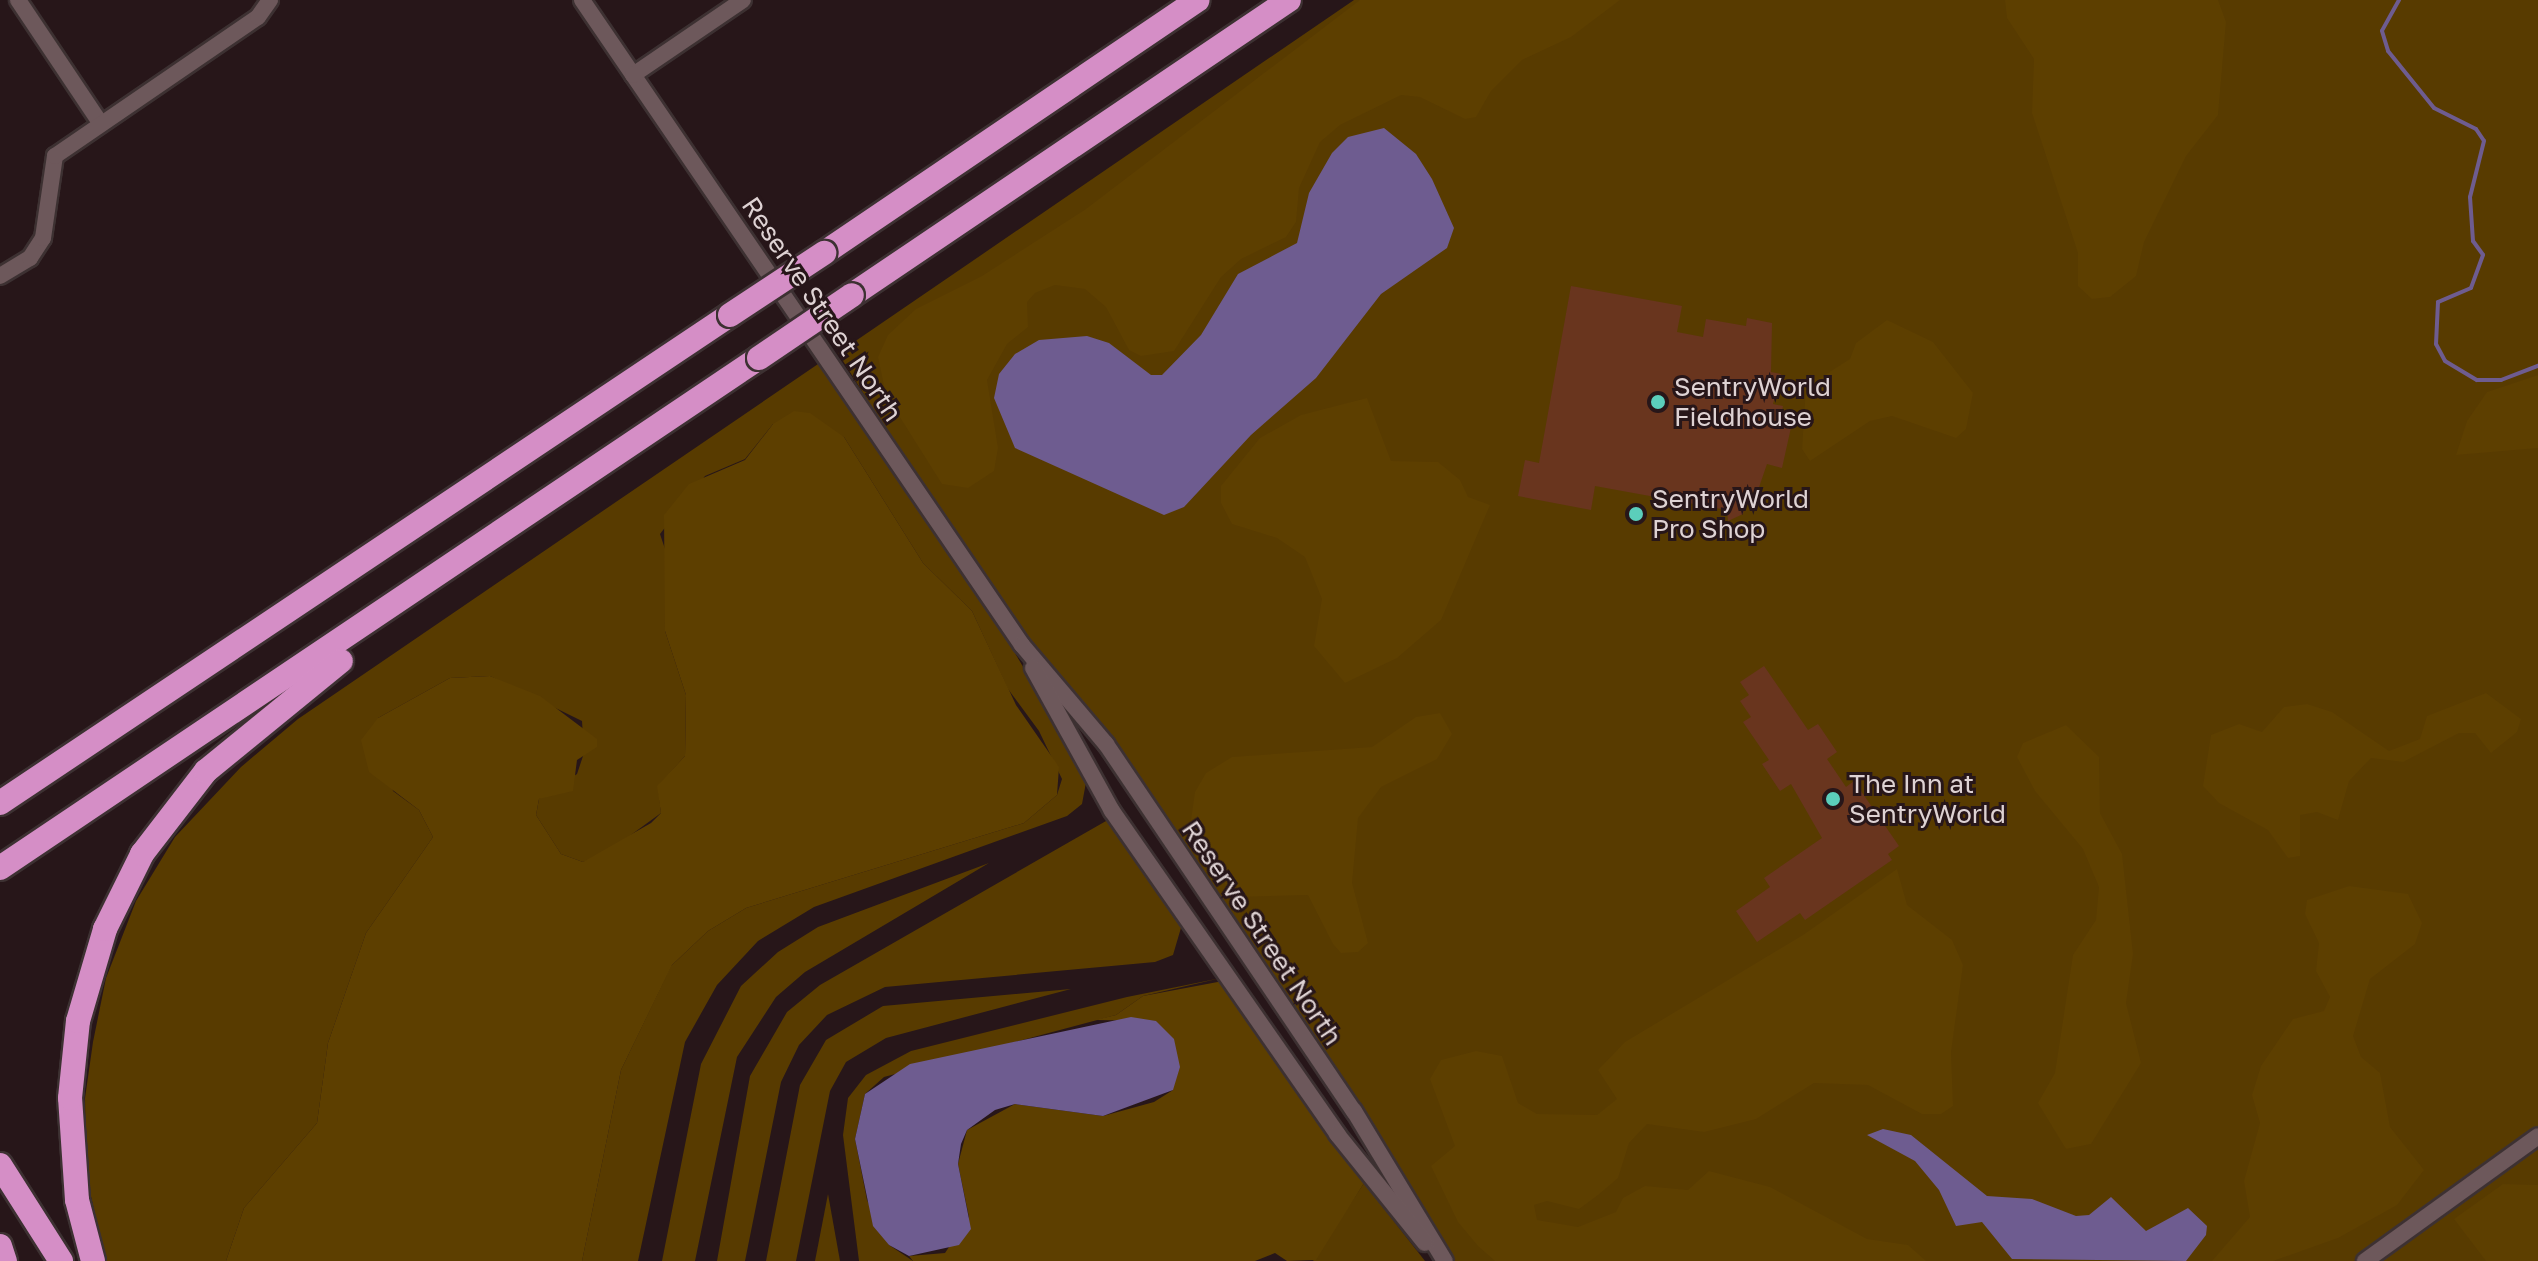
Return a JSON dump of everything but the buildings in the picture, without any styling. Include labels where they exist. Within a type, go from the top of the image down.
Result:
[{"type":"highway","points":[[0,803],[1197,0]]},
{"type":"highway","points":[[0,868],[1289,0]]},
{"type":"highway","points":[[93,1261],[71,1146],[74,1046],[90,972],[122,888],[177,805],[233,744],[458,579],[470,554]]},
{"type":"highway","points":[[0,1165],[61,1261]]},
{"type":"highway","points":[[0,1246],[5,1261]]},
{"type":"street","points":[[18,0],[101,124]]},
{"type":"street","points":[[0,276],[30,258],[43,238],[55,156],[258,17],[270,0]]},
{"type":"street","name":"Reserve Street North","points":[[582,0],[1022,645],[1112,811],[1337,1134],[1444,1261]]},
{"type":"street","points":[[633,75],[743,0]]},
{"type":"street","name":"Reserve Street North","points":[[1022,645],[1106,744],[1354,1111],[1444,1261]]},
{"type":"street","points":[[2365,1261],[2538,1136]]},
{"type":"shaded area","points":[[1354,0],[2538,0],[2538,1261],[1445,1261],[1139,795],[1022,645],[838,353]]},
{"type":"shaded area","points":[[1360,0],[1620,0],[1571,37],[1522,60],[1491,91],[1476,117],[1465,119],[1420,97],[1401,95],[1340,125],[1320,142],[1299,188],[1296,222],[1286,237],[1241,259],[1221,277],[1174,351],[1141,356],[1129,350],[1106,307],[1085,289],[1055,285],[1035,293],[1027,302],[1028,327],[1007,344],[987,380],[998,448],[994,471],[968,488],[942,484],[886,395],[878,357],[888,335],[916,309],[982,276],[1086,209]]},
{"type":"shaded area","points":[[2005,0],[2218,0],[2226,22],[2218,115],[2186,156],[2144,242],[2136,276],[2110,297],[2092,299],[2078,286],[2078,253],[2032,113],[2034,59],[2007,18]]},
{"type":"shaded area","points":[[1384,128],[1416,154],[1432,179],[1454,228],[1447,248],[1381,294],[1316,378],[1251,435],[1184,507],[1164,515],[1015,448],[994,398],[999,374],[1015,354],[1039,340],[1087,336],[1109,343],[1151,375],[1162,375],[1201,335],[1238,274],[1297,243],[1309,193],[1332,153],[1348,137]]},
{"type":"shaded area","points":[[1887,320],[1933,342],[1973,393],[1966,429],[1956,438],[1892,416],[1870,421],[1810,461],[1802,449],[1806,387],[1850,359],[1856,343]]},
{"type":"shaded area","points":[[821,362],[1001,629],[1087,777],[1082,804],[1067,816],[814,907],[758,941],[717,985],[685,1042],[638,1261],[582,1261],[621,1070],[671,966],[708,931],[746,908],[1024,823],[1057,795],[1062,779],[1039,731],[1008,689],[972,611],[923,563],[844,437],[773,424],[745,459],[705,476],[660,534],[666,552],[665,631],[686,695],[685,756],[658,786],[661,813],[602,856],[583,862],[561,854],[536,815],[539,799],[577,774],[584,753],[582,721],[490,676],[450,678],[378,718],[393,791],[419,810],[433,837],[366,933],[328,1043],[317,1123],[244,1208],[226,1261],[106,1261],[86,1175],[85,1098],[93,1042],[106,978],[136,901],[175,837],[241,767],[298,719]]},
{"type":"shaded area","points":[[2538,375],[2538,448],[2456,455],[2467,421],[2487,392]]},
{"type":"shaded area","points":[[1367,398],[1391,461],[1438,462],[1460,480],[1468,497],[1490,505],[1441,620],[1397,658],[1345,683],[1314,646],[1322,599],[1305,557],[1277,538],[1232,524],[1221,503],[1221,486],[1260,438],[1301,415]]},
{"type":"shaded area","points":[[794,411],[810,413],[844,437],[923,563],[972,611],[1016,705],[1059,767],[1057,795],[1024,823],[746,908],[708,931],[672,965],[621,1070],[582,1261],[226,1261],[244,1208],[317,1123],[328,1043],[366,933],[433,837],[419,810],[369,772],[361,740],[378,718],[450,678],[490,676],[540,696],[597,739],[597,747],[577,760],[573,791],[539,799],[536,815],[561,854],[583,862],[651,823],[661,813],[657,786],[685,756],[686,695],[665,631],[664,515],[689,484],[745,460],[773,424]]},
{"type":"shaded area","points":[[2486,693],[2521,719],[2517,732],[2491,753],[2475,733],[2459,733],[2403,762],[2371,758],[2349,781],[2338,820],[2317,812],[2300,815],[2300,856],[2288,858],[2268,830],[2219,803],[2203,786],[2211,735],[2239,724],[2262,732],[2284,707],[2307,704],[2332,712],[2389,751],[2420,739],[2427,716]]},
{"type":"shaded area","points":[[1440,713],[1452,734],[1437,759],[1381,787],[1358,818],[1352,883],[1368,943],[1358,952],[1341,953],[1333,944],[1308,895],[1236,897],[1193,845],[1189,834],[1195,792],[1206,773],[1232,757],[1372,747],[1416,717]]},
{"type":"shaded area","points":[[2066,725],[2099,757],[2100,813],[2122,854],[2133,954],[2126,1003],[2141,1063],[2091,1144],[2066,1149],[2038,1103],[2055,1073],[2073,955],[2096,920],[2099,887],[2083,849],[2035,791],[2017,757],[2023,743]]},
{"type":"shaded area","points":[[1113,817],[1183,921],[1173,955],[1155,962],[885,987],[827,1015],[799,1045],[781,1082],[745,1261],[717,1261],[750,1076],[787,1012],[820,985]]},
{"type":"shaded area","points":[[989,863],[805,972],[776,997],[737,1057],[695,1261],[662,1261],[701,1064],[741,986],[778,952],[818,927]]},
{"type":"shaded area","points":[[1897,869],[1907,905],[1952,940],[1963,965],[1951,1052],[1953,1106],[1941,1114],[1922,1114],[1868,1085],[1814,1083],[1756,1119],[1704,1132],[1647,1124],[1629,1143],[1618,1178],[1579,1209],[1547,1201],[1534,1205],[1537,1220],[1578,1227],[1616,1212],[1623,1198],[1645,1186],[1688,1190],[1709,1171],[1770,1187],[1867,1239],[1908,1245],[1926,1261],[1495,1261],[1478,1246],[1458,1222],[1431,1166],[1455,1146],[1430,1079],[1441,1060],[1476,1051],[1502,1056],[1518,1103],[1537,1114],[1597,1115],[1617,1099],[1598,1070],[1625,1042],[1803,935]]},
{"type":"shaded area","points":[[2349,886],[2408,894],[2422,923],[2415,944],[2370,979],[2353,1036],[2361,1057],[2380,1073],[2390,1127],[2424,1170],[2397,1205],[2338,1238],[2273,1261],[2212,1261],[2250,1217],[2244,1181],[2260,1123],[2252,1095],[2261,1066],[2293,1019],[2324,1011],[2330,997],[2316,971],[2319,943],[2305,914],[2307,900]]},
{"type":"shaded area","points":[[1221,978],[1143,996],[1116,1015],[884,1077],[865,1094],[855,1139],[867,1200],[889,1245],[913,1261],[859,1261],[843,1135],[848,1098],[866,1075],[911,1051],[1127,997]]},
{"type":"shaded area","points":[[1223,981],[1364,1183],[1316,1260],[1287,1261],[1275,1253],[1255,1261],[913,1261],[909,1256],[945,1253],[969,1217],[958,1164],[967,1130],[1015,1104],[1103,1116],[1154,1102],[1173,1090],[1156,1021],[1095,1020],[1116,1015],[1143,996]]},
{"type":"shaded area","points":[[1071,989],[886,1038],[846,1062],[830,1091],[796,1261],[766,1261],[800,1085],[826,1040],[883,1006]]},
{"type":"shaded area","points":[[1131,1017],[1156,1021],[1174,1039],[1180,1067],[1173,1090],[1103,1116],[1015,1104],[995,1110],[967,1130],[961,1144],[958,1164],[971,1229],[959,1245],[909,1256],[889,1245],[873,1226],[855,1139],[865,1094],[910,1064]]},
{"type":"shaded area","points":[[1883,1129],[1911,1135],[1987,1196],[2032,1199],[2076,1216],[2089,1215],[2111,1197],[2146,1231],[2188,1208],[2207,1226],[2206,1235],[2186,1261],[2012,1259],[1982,1222],[1956,1226],[1939,1190],[1915,1161],[1867,1135]]},
{"type":"shaded area","points":[[1364,1183],[1425,1261],[1313,1261]]},
{"type":"shaded area","points":[[2503,1184],[2538,1185],[2538,1261],[2486,1261],[2454,1219]]},
{"type":"shaded area","points":[[828,1194],[840,1261],[815,1261]]},
{"type":"waterway","points":[[2399,0],[2382,31],[2388,51],[2434,108],[2476,129],[2484,141],[2470,197],[2473,241],[2483,255],[2471,288],[2438,302],[2436,344],[2445,361],[2477,380],[2501,380],[2538,366]]},
{"type":"place","name":"SentryWorld Fieldhouse","points":[[1658,402]]},
{"type":"place","name":"SentryWorld Pro Shop","points":[[1636,514]]},
{"type":"place","name":"The Inn at SentryWorld","points":[[1833,799]]}]
